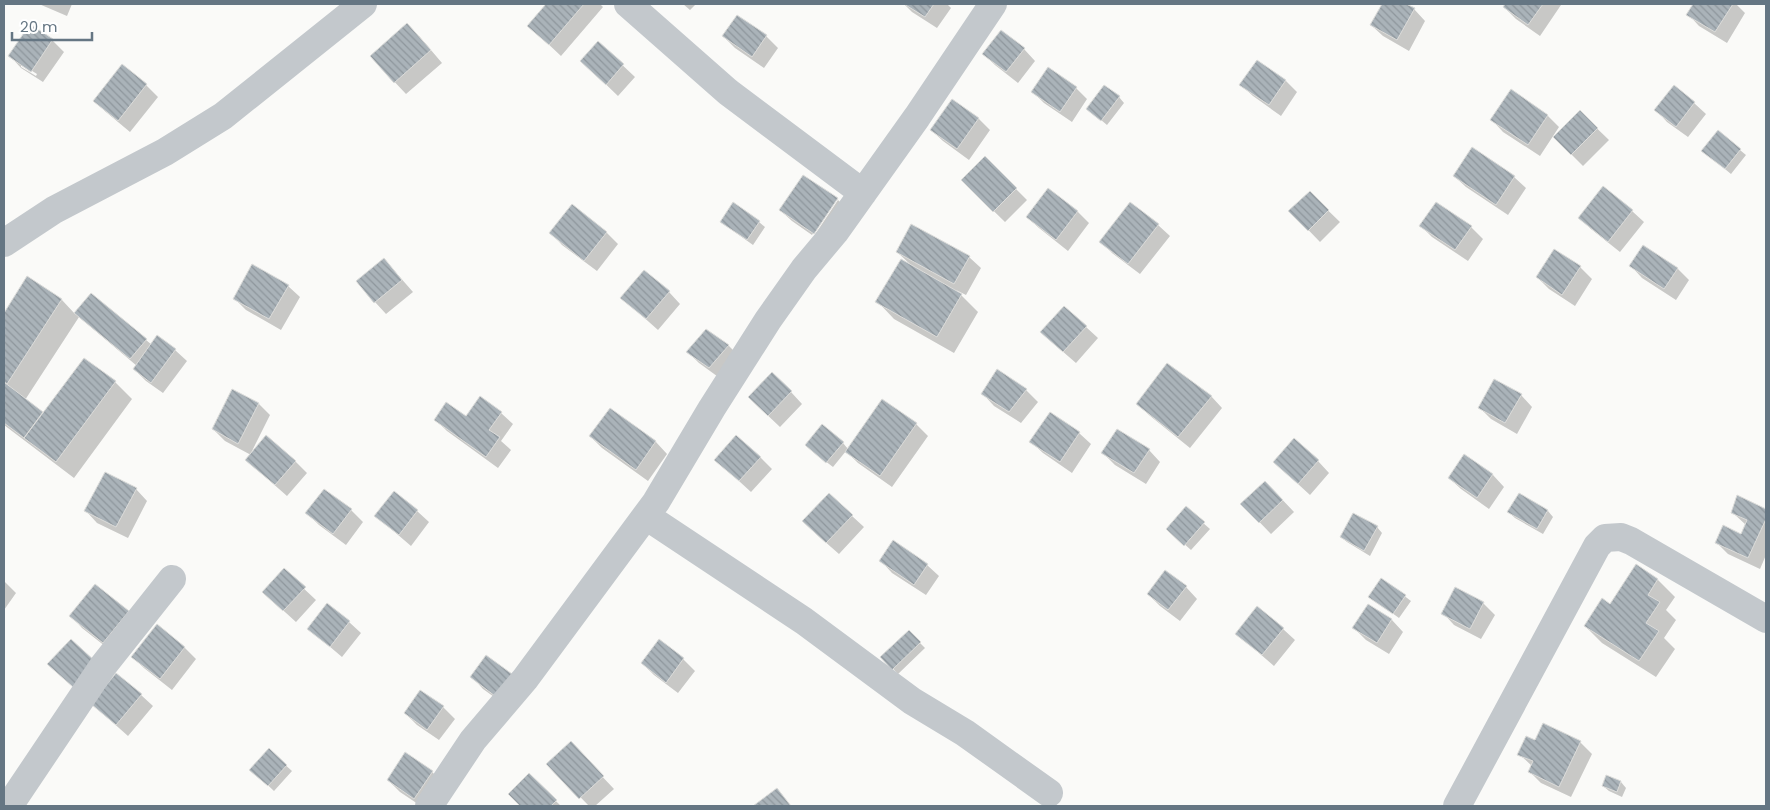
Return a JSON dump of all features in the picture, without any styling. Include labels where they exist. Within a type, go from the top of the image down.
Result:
[{"type":"street","points":[[4,243],[54,210],[165,152],[224,116],[363,4]]},
{"type":"street","points":[[628,4],[728,92],[863,193]]},
{"type":"street","points":[[429,806],[473,740],[525,679],[656,502],[712,408],[768,320],[804,269],[835,232],[863,193],[993,4]]},
{"type":"street","points":[[646,516],[804,621],[912,701],[964,733],[1048,792]]},
{"type":"street","points":[[1456,806],[1597,546],[1605,538],[1621,537],[1631,541],[1766,620]]},
{"type":"street","points":[[9,806],[103,666],[172,579]]},
{"type":"building","points":[[546,4],[584,4],[549,45],[527,26]]},
{"type":"building","points":[[904,4],[934,4],[925,17]]},
{"type":"building","points":[[1382,4],[1406,4],[1415,8],[1397,40],[1370,25]]},
{"type":"building","points":[[1505,4],[1543,4],[1528,25],[1503,7]]},
{"type":"building","points":[[1693,4],[1733,4],[1715,32],[1686,15]]},
{"type":"building","points":[[737,15],[767,35],[752,57],[722,36]]},
{"type":"building","points":[[407,23],[431,50],[394,83],[370,56]]},
{"type":"building","points":[[30,24],[53,39],[31,72],[8,56]]},
{"type":"building","points":[[1001,30],[1025,48],[1006,72],[982,54]]},
{"type":"building","points":[[598,41],[624,64],[606,85],[580,61]]},
{"type":"building","points":[[1257,60],[1286,80],[1269,105],[1239,85]]},
{"type":"building","points":[[122,64],[147,84],[118,121],[93,101]]},
{"type":"building","points":[[1048,67],[1077,87],[1060,112],[1031,92]]},
{"type":"building","points":[[1104,85],[1120,96],[1101,121],[1086,109]]},
{"type":"building","points":[[1674,85],[1695,102],[1676,127],[1654,110]]},
{"type":"building","points":[[1511,89],[1548,115],[1528,145],[1490,120]]},
{"type":"building","points":[[952,99],[979,118],[957,149],[930,130]]},
{"type":"building","points":[[1580,110],[1598,128],[1571,155],[1553,137]]},
{"type":"building","points":[[1718,130],[1741,149],[1725,169],[1701,151]]},
{"type":"building","points":[[1472,147],[1515,176],[1496,205],[1453,176]]},
{"type":"building","points":[[985,156],[1017,188],[993,212],[961,180]]},
{"type":"building","points":[[803,175],[838,198],[814,234],[779,210]]},
{"type":"building","points":[[1603,186],[1633,210],[1608,242],[1578,218]]},
{"type":"building","points":[[1048,188],[1078,211],[1056,240],[1026,217]]},
{"type":"building","points":[[1310,191],[1329,210],[1308,231],[1288,211]]},
{"type":"building","points":[[733,202],[760,221],[747,240],[720,222]]},
{"type":"building","points":[[1130,202],[1159,224],[1128,264],[1099,242]]},
{"type":"building","points":[[1436,202],[1472,226],[1455,250],[1419,226]]},
{"type":"building","points":[[572,204],[607,232],[584,261],[549,233]]},
{"type":"building","points":[[911,224],[970,256],[954,284],[896,252]]},
{"type":"building","points":[[1643,245],[1678,268],[1664,289],[1629,266]]},
{"type":"building","points":[[1554,249],[1581,266],[1562,295],[1536,277]]},
{"type":"building","points":[[384,258],[402,280],[374,303],[356,281]]},
{"type":"building","points":[[901,259],[962,294],[937,337],[875,302]]},
{"type":"building","points":[[252,264],[289,285],[269,319],[233,299]]},
{"type":"building","points":[[644,270],[670,291],[646,319],[620,298]]},
{"type":"building","points":[[27,276],[62,299],[7,384],[4,382],[4,313]]},
{"type":"building","points":[[91,293],[147,339],[130,359],[74,313]]},
{"type":"building","points":[[1064,306],[1087,326],[1063,352],[1040,332]]},
{"type":"building","points":[[706,329],[729,345],[709,368],[686,352]]},
{"type":"building","points":[[157,335],[176,349],[151,383],[133,369]]},
{"type":"building","points":[[84,358],[116,381],[56,462],[24,438]]},
{"type":"building","points":[[1167,363],[1212,396],[1178,437],[1136,404]]},
{"type":"building","points":[[997,369],[1027,389],[1009,412],[981,394]]},
{"type":"building","points":[[772,372],[792,391],[768,416],[748,397]]},
{"type":"building","points":[[1494,379],[1522,394],[1505,423],[1478,408]]},
{"type":"building","points":[[4,382],[43,412],[24,438],[4,423]]},
{"type":"building","points":[[232,389],[259,403],[238,444],[212,429]]},
{"type":"building","points":[[480,396],[502,412],[489,430],[500,437],[486,457],[434,420],[446,402],[466,416]]},
{"type":"building","points":[[882,399],[917,423],[880,476],[845,452]]},
{"type":"building","points":[[610,408],[656,441],[636,470],[589,436]]},
{"type":"building","points":[[1050,412],[1080,432],[1060,462],[1029,442]]},
{"type":"building","points":[[822,424],[844,442],[826,463],[805,445]]},
{"type":"building","points":[[1117,429],[1150,449],[1134,473],[1101,453]]},
{"type":"building","points":[[266,435],[296,461],[275,485],[245,460]]},
{"type":"building","points":[[736,435],[761,457],[739,481],[714,460]]},
{"type":"building","points":[[1294,438],[1319,460],[1298,484],[1273,462]]},
{"type":"building","points":[[1464,454],[1493,474],[1477,498],[1448,478]]},
{"type":"building","points":[[105,472],[137,488],[116,527],[84,511]]},
{"type":"building","points":[[1265,481],[1283,500],[1259,523],[1240,504]]},
{"type":"building","points":[[324,489],[352,509],[333,534],[305,513]]},
{"type":"building","points":[[394,491],[418,510],[399,535],[374,516]]},
{"type":"building","points":[[829,493],[853,515],[826,543],[802,521]]},
{"type":"building","points":[[1519,493],[1548,510],[1537,529],[1507,512]]},
{"type":"building","points":[[1737,495],[1766,509],[1766,519],[1748,558],[1715,543],[1723,525],[1741,534],[1747,520],[1731,513]]},
{"type":"building","points":[[1186,506],[1205,522],[1184,546],[1166,529]]},
{"type":"building","points":[[1353,513],[1378,526],[1364,551],[1340,537]]},
{"type":"building","points":[[893,540],[928,564],[914,585],[879,561]]},
{"type":"building","points":[[1636,564],[1658,579],[1648,595],[1660,602],[1646,623],[1659,631],[1639,661],[1584,626],[1602,598],[1610,604]]},
{"type":"building","points":[[284,568],[306,587],[283,611],[262,592]]},
{"type":"building","points":[[1165,570],[1187,586],[1168,610],[1147,594]]},
{"type":"building","points":[[1381,578],[1406,595],[1393,614],[1368,597]]},
{"type":"building","points":[[95,584],[129,611],[103,643],[69,616]]},
{"type":"building","points":[[1455,587],[1484,602],[1470,629],[1441,614]]},
{"type":"building","points":[[327,603],[350,621],[330,647],[307,629]]},
{"type":"building","points":[[1368,604],[1392,619],[1377,643],[1352,628]]},
{"type":"building","points":[[1257,606],[1284,628],[1262,655],[1235,634]]},
{"type":"building","points":[[157,624],[185,647],[160,679],[131,657]]},
{"type":"building","points":[[909,630],[921,642],[892,670],[880,657]]},
{"type":"building","points":[[71,639],[96,662],[73,687],[47,664]]},
{"type":"building","points":[[659,639],[684,658],[666,683],[641,663]]},
{"type":"building","points":[[486,655],[512,674],[495,696],[470,677]]},
{"type":"building","points":[[116,673],[142,694],[116,725],[91,704]]},
{"type":"building","points":[[420,690],[444,706],[427,730],[404,713]]},
{"type":"building","points":[[1543,723],[1581,741],[1559,787],[1528,772],[1533,761],[1517,755],[1526,736],[1535,740]]},
{"type":"building","points":[[571,741],[604,776],[579,799],[546,764]]},
{"type":"building","points":[[269,748],[287,765],[268,786],[249,770]]},
{"type":"building","points":[[405,752],[433,771],[414,799],[387,780]]},
{"type":"building","points":[[529,773],[557,800],[551,806],[520,806],[508,794]]},
{"type":"building","points":[[1606,775],[1621,781],[1617,792],[1602,786]]},
{"type":"building","points":[[777,788],[791,806],[753,806]]}]
